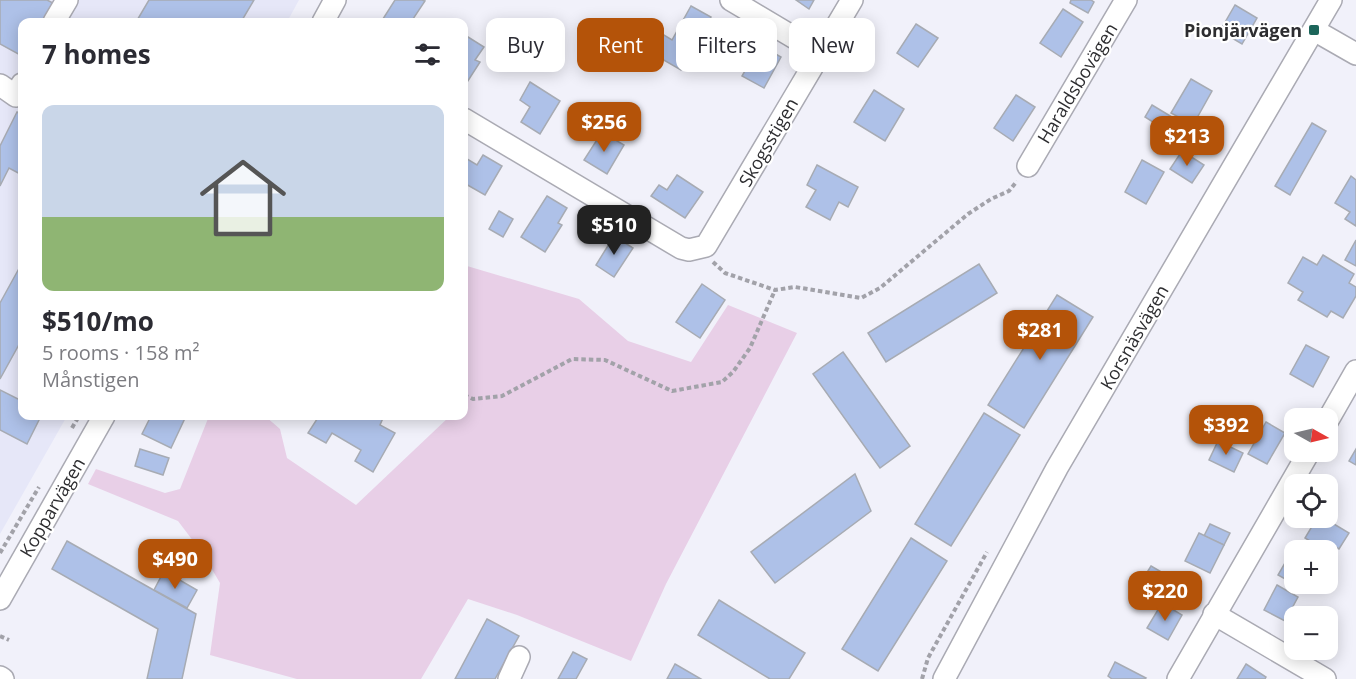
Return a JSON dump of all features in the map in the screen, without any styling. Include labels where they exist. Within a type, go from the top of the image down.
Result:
[{"type":"street","points":[[56,18],[67,0]]},
{"type":"street","points":[[325,18],[335,0]]},
{"type":"street","points":[[731,0],[789,35]]},
{"type":"street","name":"Skogsstigen","points":[[841,18],[852,0]]},
{"type":"street","name":"Haraldsbovägen","points":[[1028,166],[1126,0]]},
{"type":"street","name":"Korsnäsvägen","points":[[944,679],[1052,478],[1331,0]]},
{"type":"street","points":[[1314,30],[1356,54]]},
{"type":"street","name":"Skogsstigen","points":[[700,249],[706,246],[722,220],[809,72]]},
{"type":"street","points":[[0,85],[16,96],[18,92]]},
{"type":"street","points":[[468,121],[681,248],[700,249]]},
{"type":"street","points":[[1335,408],[1356,370]]},
{"type":"street","name":"Kopparvägen","points":[[1,592],[102,420]]},
{"type":"street","points":[[1178,679],[1303,462]]},
{"type":"street","points":[[1214,614],[1325,679]]},
{"type":"street","points":[[509,679],[519,657]]},
{"type":"path","points":[[700,249],[725,273],[775,290],[795,287],[861,298],[880,288],[968,214],[991,199],[1009,191],[1028,166]]},
{"type":"path","points":[[468,397],[473,399],[502,396],[572,359],[604,360],[672,391],[722,382],[733,372],[750,348],[775,290]]},
{"type":"path","points":[[71,430],[77,420]]},
{"type":"path","points":[[0,553],[45,477]]},
{"type":"path","points":[[0,636],[9,640]]},
{"type":"shaded area","points":[[0,0],[299,0],[289,18],[18,18],[18,420],[65,420],[0,534]]},
{"type":"shaded area","points":[[468,266],[579,299],[628,341],[691,362],[728,305],[797,333],[666,584],[631,661],[517,615],[468,599],[421,679],[297,679],[210,655],[220,583],[203,554],[178,521],[88,484],[96,469],[165,493],[180,489],[207,420],[270,420],[280,429],[287,458],[356,505],[446,420],[468,420]]},
{"type":"building","points":[[0,0],[47,0],[53,3],[44,18],[18,18],[18,54],[0,44]]},
{"type":"building","points":[[149,0],[254,0],[243,18],[138,18]]},
{"type":"building","points":[[395,0],[425,1],[414,18],[384,18]]},
{"type":"building","points":[[796,0],[814,0],[809,9]]},
{"type":"building","points":[[1071,0],[1094,2],[1088,13],[1070,3]]},
{"type":"building","points":[[1235,5],[1257,18],[1242,44],[1220,31]]},
{"type":"building","points":[[691,6],[711,17],[710,18],[684,18]]},
{"type":"building","points":[[1063,9],[1083,22],[1061,57],[1040,43]]},
{"type":"building","points":[[916,24],[938,38],[918,67],[897,53]]},
{"type":"building","points":[[676,33],[676,67],[664,60],[664,35],[672,40]]},
{"type":"building","points":[[468,37],[484,47],[475,60],[480,62],[468,81]]},
{"type":"building","points":[[744,72],[773,72],[764,88],[742,76]]},
{"type":"building","points":[[1191,79],[1212,91],[1193,125],[1171,113]]},
{"type":"building","points":[[530,82],[560,101],[540,134],[521,122],[530,107],[520,100]]},
{"type":"building","points":[[874,90],[904,109],[885,141],[854,122]]},
{"type":"building","points":[[1016,95],[1035,107],[1013,141],[994,128]]},
{"type":"building","points":[[1152,105],[1172,117],[1164,129],[1145,117]]},
{"type":"building","points":[[17,112],[18,173],[9,168],[0,186],[0,146]]},
{"type":"building","points":[[1312,123],[1326,131],[1290,195],[1275,186]]},
{"type":"building","points":[[602,132],[624,145],[607,174],[584,160]]},
{"type":"building","points":[[1182,151],[1204,165],[1192,183],[1170,169]]},
{"type":"building","points":[[483,155],[502,166],[485,195],[468,185],[468,159],[477,165]]},
{"type":"building","points":[[1142,160],[1164,172],[1146,204],[1125,192]]},
{"type":"building","points":[[817,165],[858,187],[848,207],[839,202],[830,220],[806,207],[816,190],[807,185]]},
{"type":"building","points":[[677,175],[703,192],[685,218],[651,196],[659,185],[667,190]]},
{"type":"building","points":[[1351,176],[1356,180],[1356,226],[1345,219],[1350,212],[1335,203]]},
{"type":"building","points":[[547,196],[567,208],[558,223],[562,225],[545,252],[521,237]]},
{"type":"building","points":[[499,211],[513,219],[503,237],[489,229]]},
{"type":"building","points":[[614,236],[633,248],[614,277],[596,265]]},
{"type":"building","points":[[1356,240],[1356,266],[1345,260]]},
{"type":"building","points":[[1323,255],[1354,274],[1349,283],[1356,287],[1356,296],[1343,318],[1331,311],[1327,317],[1298,300],[1303,292],[1288,283],[1303,257],[1317,265]]},
{"type":"building","points":[[979,264],[997,293],[886,362],[868,333]]},
{"type":"building","points":[[18,270],[18,346],[0,379],[0,303]]},
{"type":"building","points":[[702,284],[725,300],[700,338],[676,322]]},
{"type":"building","points":[[1057,295],[1093,317],[1024,428],[988,405]]},
{"type":"building","points":[[1306,345],[1329,357],[1313,387],[1290,374]]},
{"type":"building","points":[[843,352],[910,446],[880,468],[813,374]]},
{"type":"building","points":[[0,390],[18,399],[18,420],[39,420],[27,444],[0,430]]},
{"type":"building","points":[[984,413],[1020,435],[951,546],[915,524]]},
{"type":"building","points":[[149,420],[184,420],[171,448],[142,434]]},
{"type":"building","points":[[316,420],[382,420],[380,425],[395,433],[373,472],[355,461],[361,450],[332,433],[326,443],[308,433]]},
{"type":"building","points":[[1266,422],[1284,432],[1267,464],[1248,454]]},
{"type":"building","points":[[1218,441],[1243,453],[1234,472],[1209,460]]},
{"type":"building","points":[[140,449],[169,458],[163,475],[135,466]]},
{"type":"building","points":[[1356,449],[1356,465],[1349,461]]},
{"type":"building","points":[[855,474],[871,511],[775,583],[751,552]]},
{"type":"building","points":[[1210,524],[1230,533],[1224,545],[1204,536]]},
{"type":"building","points":[[1338,526],[1349,533],[1339,549],[1338,540],[1305,538],[1311,528]]},
{"type":"building","points":[[1199,533],[1224,545],[1210,573],[1185,561]]},
{"type":"building","points":[[911,538],[947,561],[878,671],[842,649]]},
{"type":"building","points":[[67,541],[196,614],[182,679],[147,679],[158,629],[52,569]]},
{"type":"building","points":[[1284,565],[1284,578],[1278,575]]},
{"type":"building","points":[[1151,566],[1170,577],[1161,594],[1141,582]]},
{"type":"building","points":[[164,571],[197,590],[187,608],[154,590]]},
{"type":"building","points":[[1277,585],[1284,589],[1284,594],[1293,594],[1298,597],[1293,606],[1284,606],[1284,620],[1264,610]]},
{"type":"building","points":[[719,600],[805,653],[789,679],[770,679],[698,635]]},
{"type":"building","points":[[1162,603],[1182,615],[1168,640],[1147,628]]},
{"type":"building","points":[[487,619],[519,636],[495,679],[455,679]]},
{"type":"building","points":[[573,652],[587,659],[576,679],[558,679]]},
{"type":"building","points":[[1115,662],[1146,678],[1112,679],[1108,676]]},
{"type":"building","points":[[675,664],[701,679],[667,679]]},
{"type":"building","points":[[1246,664],[1266,677],[1265,679],[1237,679]]},
{"type":"place","name":"Pionjärvägen","points":[[1314,30]]}]
